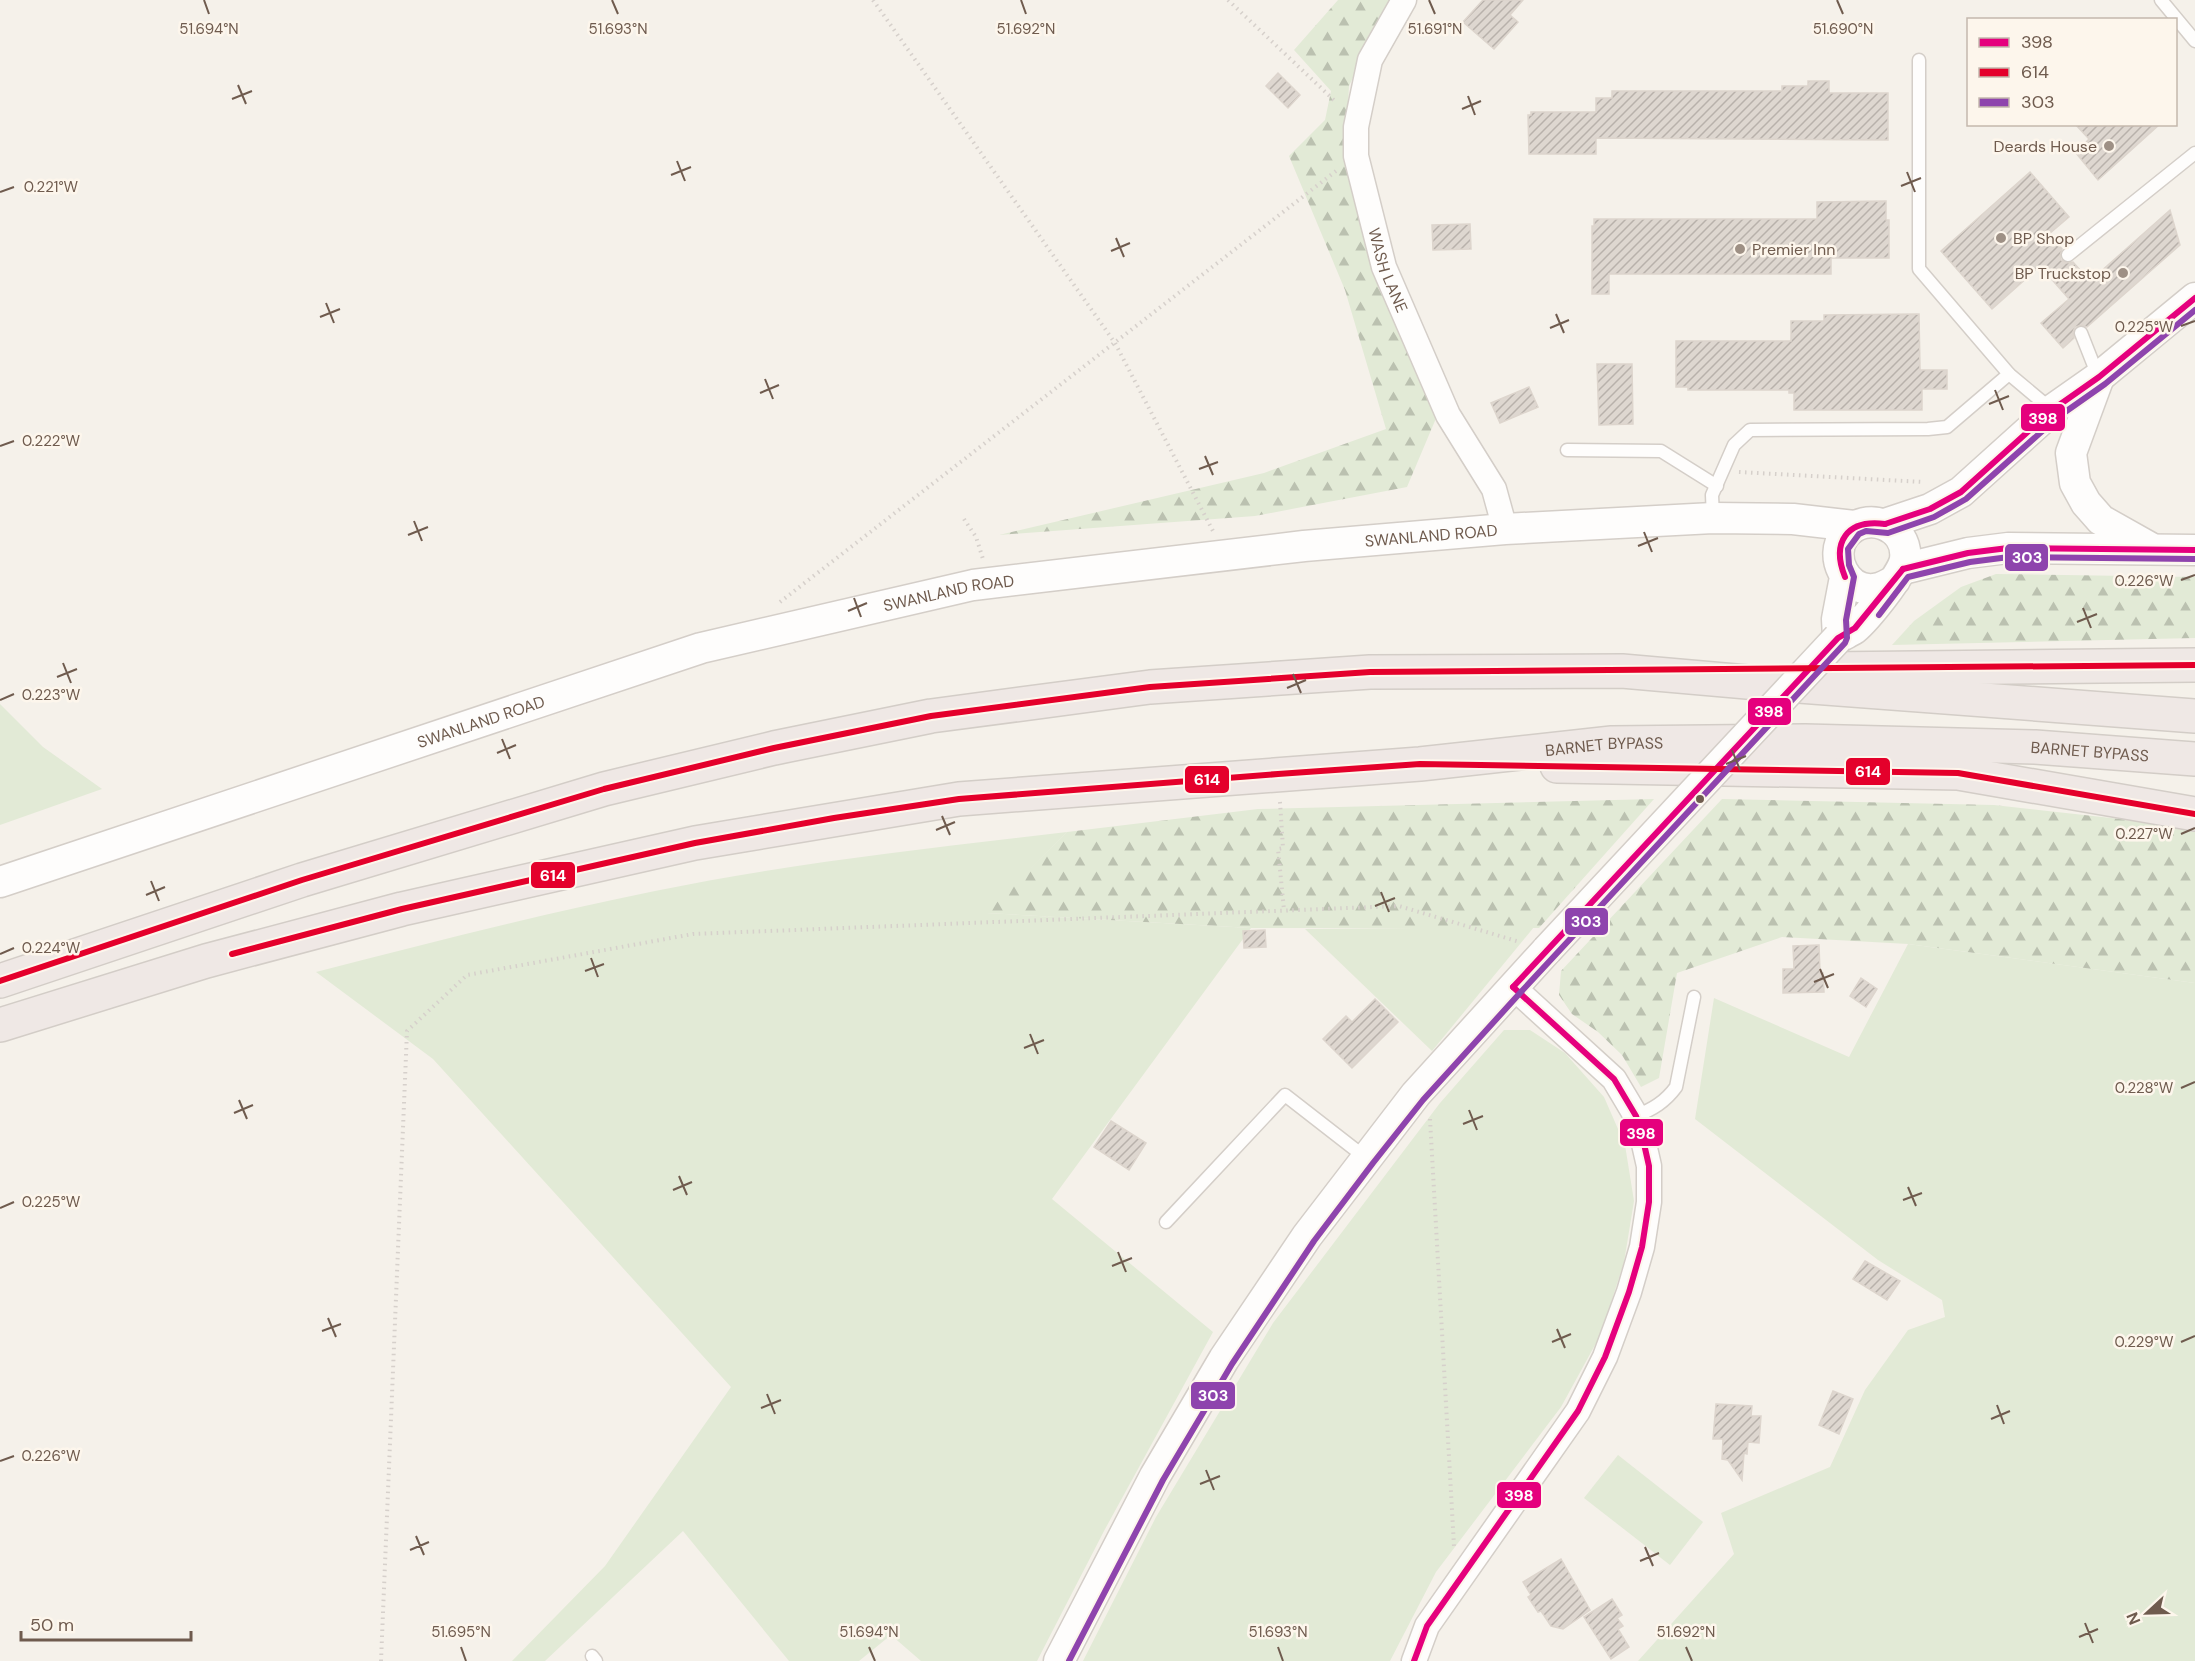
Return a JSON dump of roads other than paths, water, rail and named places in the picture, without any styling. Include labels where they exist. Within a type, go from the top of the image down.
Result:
[{"type":"highway","points":[[0,981],[302,880],[593,792],[774,748],[931,716],[1150,687],[1370,672],[2195,664]]},
{"type":"highway","points":[[1622,671],[2195,716]]},
{"type":"highway","name":"BARNET BYPASS","points":[[0,1025],[206,961],[390,912],[695,843],[959,799],[1420,764],[1612,743],[1805,741],[2035,747],[2195,759]]},
{"type":"highway","points":[[1420,764],[1958,773],[2195,814]]},
{"type":"street","name":"WASH LANE","points":[[1404,0],[1370,60],[1356,127],[1356,156],[1383,267],[1448,415],[1494,489],[1505,530]]},
{"type":"street","points":[[1885,524],[1946,501],[1970,484],[2052,410],[2099,377],[2195,298]]},
{"type":"street","points":[[2099,377],[2071,453],[2075,483],[2086,502],[2101,520],[2151,549]]},
{"type":"street","name":"SWANLAND ROAD","points":[[0,882],[701,648],[962,587],[1304,546],[1505,530],[1713,518],[1793,519],[1847,537]]},
{"type":"street","points":[[1059,1661],[1155,1476],[1224,1359],[1307,1236],[1366,1158],[1416,1094],[1513,987],[1838,638],[1855,628],[1899,574],[1905,559],[1901,538],[1885,524],[1864,522],[1847,537],[1840,568],[1845,577],[1863,588],[1874,589],[1886,586],[1899,574],[1968,553],[2008,548],[2195,550]]},
{"type":"street","points":[[1838,638],[1838,619],[1845,577]]},
{"type":"street","points":[[1414,1661],[1427,1626],[1578,1411],[1605,1357],[1629,1292],[1642,1247],[1650,1202],[1649,1166],[1636,1116],[1614,1079],[1513,987]]},
{"type":"lane","points":[[2161,0],[2176,18]]},
{"type":"lane","points":[[2177,19],[2195,41]]},
{"type":"lane","points":[[1919,60],[1919,269],[2009,374],[2052,410]]},
{"type":"lane","points":[[2068,255],[2195,153]]},
{"type":"lane","points":[[2081,333],[2099,377]]},
{"type":"lane","points":[[1713,518],[1712,495],[1734,445],[1750,430],[1947,427],[2009,374]]},
{"type":"lane","points":[[1567,450],[1661,451],[1717,486]]},
{"type":"lane","points":[[1636,1116],[1661,1104],[1676,1087],[1694,997]]},
{"type":"lane","points":[[1166,1222],[1285,1095],[1366,1158]]},
{"type":"place","name":"Deards House","points":[[2109,146]]},
{"type":"place","name":"BP Shop","points":[[2001,238]]},
{"type":"place","name":"Premier Inn","points":[[1740,249]]},
{"type":"place","name":"BP Truckstop","points":[[2123,273]]}]
